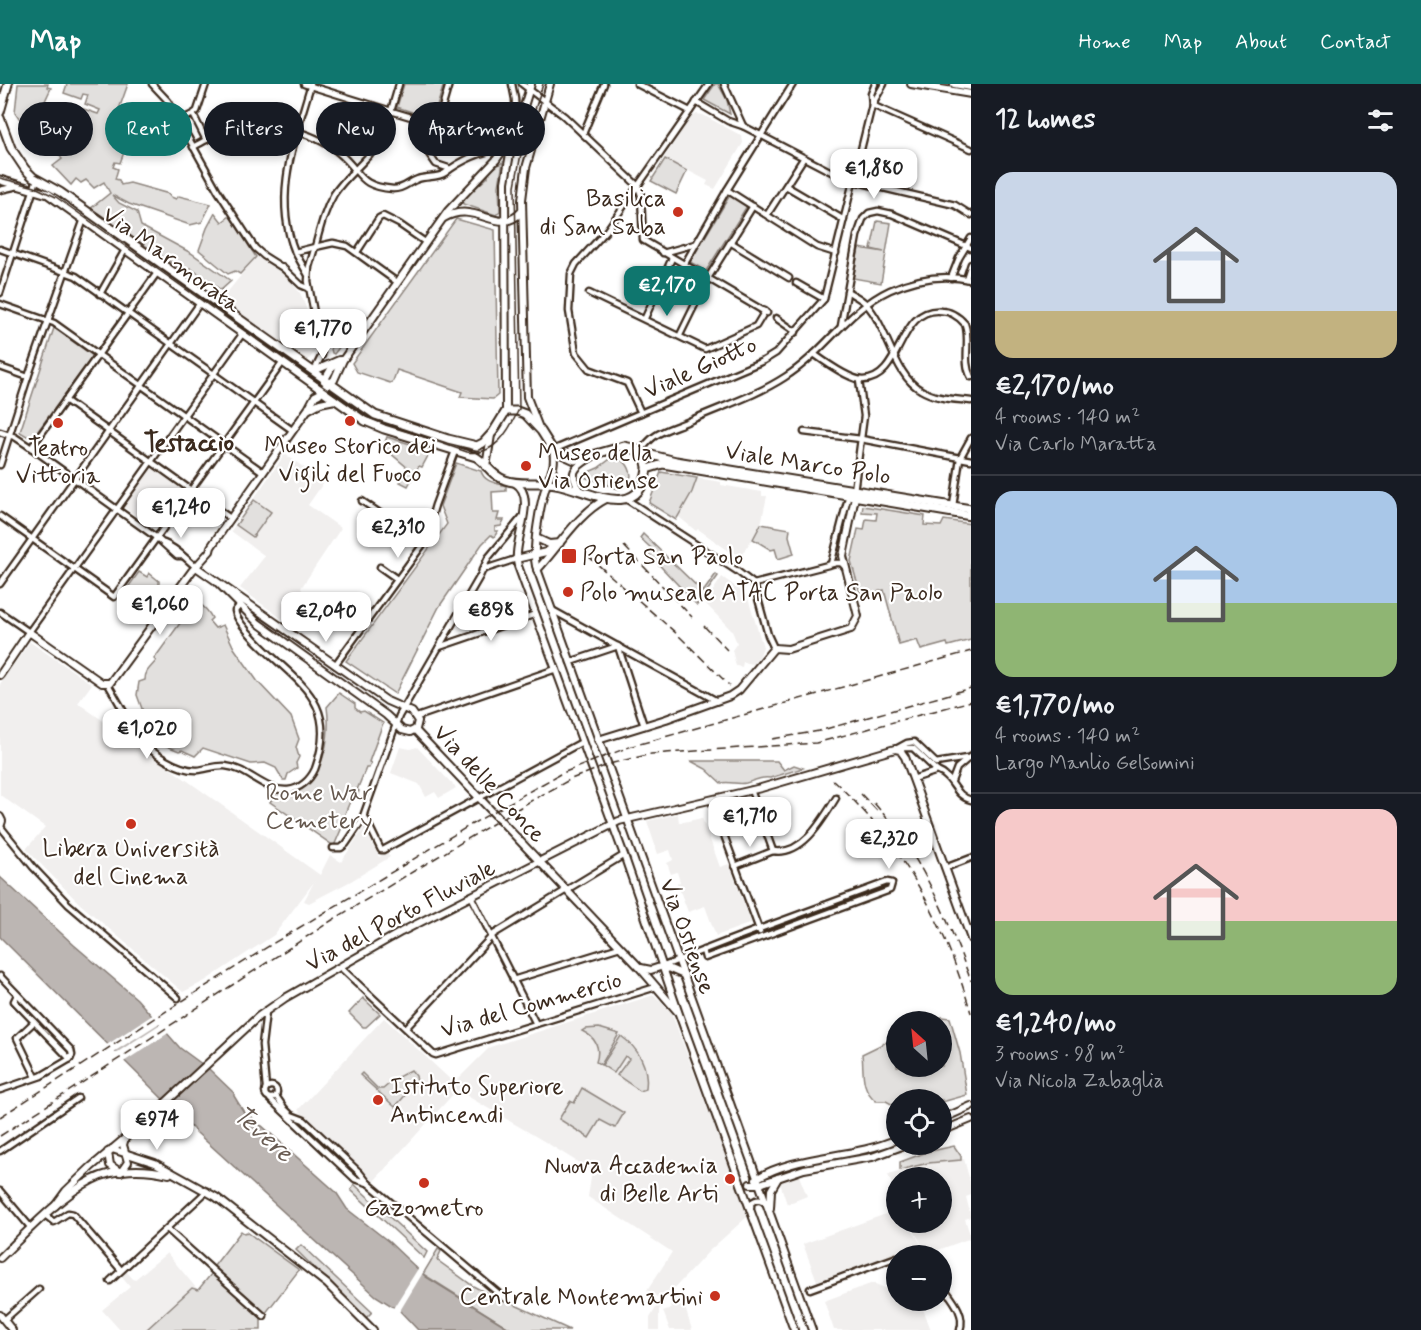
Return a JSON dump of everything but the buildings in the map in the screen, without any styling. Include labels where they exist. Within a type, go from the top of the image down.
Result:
[{"type":"main road","points":[[0,112],[8,84]]},
{"type":"main road","points":[[547,483],[555,467],[553,450],[541,431],[527,399],[522,211],[526,168],[550,84]]},
{"type":"main road","points":[[911,84],[971,94]]},
{"type":"main road","points":[[954,84],[971,87]]},
{"type":"main road","points":[[525,102],[530,87]]},
{"type":"main road","name":"Via Marmorata","points":[[0,118],[14,154],[25,169],[314,371],[324,379],[325,389],[335,400],[372,424],[477,458],[486,467]]},
{"type":"main road","points":[[0,675],[29,632],[102,683],[108,684],[207,549],[211,547],[292,430],[337,376],[343,360],[441,220],[458,198],[499,156]]},
{"type":"main road","points":[[510,156],[506,175],[505,221],[506,411],[491,435],[486,467],[493,475],[515,483],[522,488],[524,494],[525,506],[516,559],[549,551],[560,543]]},
{"type":"main road","name":"Via Marmorata","points":[[0,180],[44,192],[283,362],[325,389],[375,415],[475,446],[482,445],[491,435]]},
{"type":"main road","points":[[441,220],[453,213],[464,211],[505,221],[515,218],[522,211]]},
{"type":"main road","points":[[314,371],[332,362],[343,360]]},
{"type":"main road","points":[[324,379],[331,369],[343,360]]},
{"type":"main road","points":[[310,408],[335,400]]},
{"type":"main road","points":[[506,411],[522,413],[541,431]]},
{"type":"main road","points":[[515,483],[547,483],[606,499],[626,500],[641,490],[647,469],[645,460],[633,448],[624,446],[575,460],[553,450]]},
{"type":"main road","name":"Viale Marco Polo","points":[[639,452],[971,516]]},
{"type":"main road","points":[[581,491],[574,480],[573,472],[596,454]]},
{"type":"main road","name":"Viale Marco Polo","points":[[647,469],[663,464],[852,494],[971,509]]},
{"type":"main road","name":"Via Ostiense","points":[[547,483],[534,554],[537,570],[598,740],[619,821],[624,855],[794,1330]]},
{"type":"main road","points":[[598,740],[718,700],[737,691],[774,648],[788,649],[841,633],[853,627],[858,616],[843,554],[852,494]]},
{"type":"main road","points":[[537,570],[594,506],[606,499]]},
{"type":"main road","points":[[536,538],[551,544],[560,543]]},
{"type":"main road","name":"Via Ostiense","points":[[516,559],[582,742],[619,821],[684,975],[812,1330]]},
{"type":"main road","points":[[198,564],[241,608],[405,732],[415,730],[418,724],[417,717],[404,708],[390,703],[265,613],[217,582]]},
{"type":"main road","name":"Via delle Conce","points":[[415,730],[640,968],[679,1014]]},
{"type":"main road","points":[[895,749],[903,753],[971,939]]},
{"type":"main road","name":"Via del Porto Fluviale","points":[[55,1206],[70,1188],[110,1151],[266,1011],[340,967],[471,896],[619,821],[751,790],[895,749]]},
{"type":"main road","points":[[0,817],[0,826]]},
{"type":"main road","points":[[640,968],[651,970],[663,966],[684,975]]},
{"type":"main road","points":[[952,1115],[971,1106]]},
{"type":"main road","points":[[952,1127],[971,1119]]},
{"type":"main road","points":[[121,1172],[128,1162],[123,1145],[125,1138]]},
{"type":"main road","points":[[742,1187],[803,1161],[886,1145]]},
{"type":"main road","points":[[121,1172],[110,1166],[110,1151],[126,1153],[151,1161],[207,1191],[327,1284],[373,1330]]},
{"type":"main road","points":[[759,1181],[778,1178],[816,1166],[886,1153]]},
{"type":"main road","points":[[0,1258],[55,1206],[91,1180],[121,1172],[147,1169],[176,1175]]},
{"type":"main road","points":[[770,1212],[770,1193],[778,1178]]},
{"type":"main road","points":[[2,1317],[12,1330]]},
{"type":"street","points":[[152,84],[168,102]]},
{"type":"street","points":[[204,136],[193,114],[197,111],[206,84]]},
{"type":"street","points":[[394,102],[399,84]]},
{"type":"street","points":[[444,102],[449,84]]},
{"type":"street","points":[[512,84],[515,102]]},
{"type":"street","points":[[522,84],[530,87],[545,100],[638,186],[641,200],[642,238],[663,253],[766,312],[756,326],[705,349],[645,318],[589,293]]},
{"type":"street","points":[[583,134],[604,84]]},
{"type":"street","points":[[637,84],[690,111]]},
{"type":"street","points":[[641,413],[627,383],[592,370],[580,360],[573,341],[569,302],[571,276],[575,266],[603,236],[709,84]]},
{"type":"street","points":[[724,84],[743,126]]},
{"type":"street","points":[[684,265],[727,190],[793,84]]},
{"type":"street","name":"Viale Giotto","points":[[553,450],[763,361],[776,353],[796,332],[824,299],[872,105],[884,84]]},
{"type":"street","points":[[304,102],[308,85],[362,102]]},
{"type":"street","name":"Viale Giotto","points":[[872,105],[873,85]]},
{"type":"street","points":[[696,102],[728,121],[743,126],[803,159],[853,182],[953,204],[969,215]]},
{"type":"street","points":[[872,105],[971,149]]},
{"type":"street","points":[[304,135],[316,139],[340,154],[368,184],[397,189],[404,188],[417,179],[441,174],[448,168],[478,156]]},
{"type":"street","points":[[204,141],[192,147],[255,248],[283,268],[301,285],[308,288]]},
{"type":"street","points":[[291,156],[284,199],[286,226],[294,252],[308,275]]},
{"type":"street","points":[[314,371],[322,352],[308,288],[308,275],[327,206],[344,181],[367,156]]},
{"type":"street","points":[[430,156],[436,164],[448,168]]},
{"type":"street","points":[[767,215],[803,159]]},
{"type":"street","points":[[858,160],[868,167],[875,186]]},
{"type":"street","points":[[0,293],[37,179]]},
{"type":"street","points":[[0,190],[22,185]]},
{"type":"street","points":[[786,186],[844,220]]},
{"type":"street","points":[[727,190],[818,247],[836,253]]},
{"type":"street","points":[[680,335],[708,278],[753,206]]},
{"type":"street","points":[[840,326],[861,222],[873,211],[892,214],[969,247]]},
{"type":"street","name":"Via Marmorata","points":[[84,220],[88,212]]},
{"type":"street","points":[[357,252],[379,218],[383,216],[425,242]]},
{"type":"street","points":[[0,465],[28,377],[84,220]]},
{"type":"street","points":[[951,278],[957,262],[969,247],[971,238]]},
{"type":"street","points":[[730,242],[789,278]]},
{"type":"street","points":[[294,252],[336,243],[345,245],[397,282]]},
{"type":"street","points":[[663,253],[695,244]]},
{"type":"street","points":[[0,249],[76,276],[292,430]]},
{"type":"street","points":[[100,294],[125,250]]},
{"type":"street","points":[[645,318],[672,258]]},
{"type":"street","points":[[639,452],[658,434],[778,381],[814,354],[840,326],[866,304],[885,292],[908,283],[929,279],[968,279],[971,264]]},
{"type":"street","points":[[31,448],[157,273]]},
{"type":"street","points":[[796,283],[824,299]]},
{"type":"street","points":[[847,291],[866,304],[895,353],[906,377],[919,389],[938,397],[971,401]]},
{"type":"street","points":[[0,584],[200,303]]},
{"type":"street","points":[[0,304],[54,323],[262,472]]},
{"type":"street","points":[[814,354],[859,380],[869,379],[879,375],[910,327],[920,316],[932,311],[947,312],[959,318],[967,328],[969,344],[967,367],[971,377]]},
{"type":"street","points":[[776,318],[796,332]]},
{"type":"street","points":[[0,612],[29,632],[243,333]]},
{"type":"street","points":[[0,516],[114,597],[160,540],[191,490],[283,362]]},
{"type":"street","points":[[0,367],[28,377]]},
{"type":"street","points":[[831,564],[852,494],[861,439],[864,412],[859,380]]},
{"type":"street","points":[[65,400],[230,518]]},
{"type":"street","points":[[0,432],[10,435],[31,448],[160,540],[177,556],[198,564]]},
{"type":"street","points":[[804,432],[861,439],[971,460]]},
{"type":"street","points":[[953,506],[960,458],[971,438]]},
{"type":"street","points":[[335,664],[424,543],[455,451]]},
{"type":"street","points":[[626,500],[754,584],[768,635],[774,648]]},
{"type":"street","points":[[362,501],[424,543]]},
{"type":"street","points":[[333,848],[341,848],[346,844],[364,815],[396,724],[404,708],[493,552],[523,516]]},
{"type":"street","points":[[482,570],[516,559]]},
{"type":"street","points":[[754,584],[831,564],[840,563],[846,567]]},
{"type":"street","points":[[380,567],[397,579]]},
{"type":"street","points":[[108,684],[139,738],[153,751],[184,768],[198,770],[218,766],[230,767],[277,790],[295,789],[310,778],[318,760],[322,723],[318,709],[307,689],[245,629],[235,615],[235,611],[241,608],[250,608],[265,613]]},
{"type":"street","points":[[552,610],[709,698],[718,700]]},
{"type":"street","points":[[439,647],[536,614]]},
{"type":"street","points":[[570,662],[618,646]]},
{"type":"street","points":[[618,646],[644,726]]},
{"type":"street","points":[[417,717],[555,669]]},
{"type":"street","points":[[364,815],[383,850],[582,742]]},
{"type":"street","points":[[895,749],[914,742],[936,763],[969,757]]},
{"type":"street","points":[[895,749],[912,748],[937,771],[952,781],[959,795],[971,800]]},
{"type":"street","points":[[952,781],[957,768],[969,757]]},
{"type":"street","points":[[913,779],[937,771]]},
{"type":"street","points":[[751,790],[773,851]]},
{"type":"street","points":[[735,866],[773,851],[788,849],[807,839],[836,798]]},
{"type":"street","points":[[711,800],[762,937]]},
{"type":"street","points":[[0,826],[33,867],[76,912],[177,998]]},
{"type":"street","points":[[406,1028],[491,937],[624,855]]},
{"type":"street","points":[[945,868],[971,858]]},
{"type":"street","points":[[663,966],[703,950],[759,929],[887,882],[892,884],[890,890],[705,958],[703,950]]},
{"type":"street","points":[[471,896],[536,1024]]},
{"type":"street","points":[[513,980],[620,947]]},
{"type":"street","name":"Via del Commercio","points":[[340,967],[435,1055],[656,987]]},
{"type":"street","points":[[667,977],[672,970]]},
{"type":"street","points":[[0,976],[71,1050],[72,1054],[65,1064],[0,1090]]},
{"type":"street","points":[[17,994],[14,1001],[70,1059]]},
{"type":"street","points":[[266,1011],[262,1045],[269,1087],[264,1094],[273,1097],[291,1115],[304,1120],[368,1183],[504,1298]]},
{"type":"street","points":[[34,1022],[17,1038],[36,1077]]},
{"type":"street","points":[[269,1087],[276,1090],[273,1097]]},
{"type":"street","points":[[273,1097],[355,1179],[368,1183]]},
{"type":"street","points":[[0,1151],[78,1098]]},
{"type":"street","points":[[355,1179],[360,1173]]},
{"type":"street","points":[[0,1191],[31,1228]]},
{"type":"street","points":[[110,1281],[207,1191]]},
{"type":"street","points":[[751,1209],[751,1203],[756,1200],[762,1200],[766,1204]]},
{"type":"street","points":[[45,1215],[56,1222],[70,1213],[74,1215],[121,1270]]},
{"type":"street","points":[[167,1229],[264,1316]]},
{"type":"street","points":[[810,1289],[886,1261]]},
{"type":"street","points":[[2,1317],[39,1289]]},
{"type":"street","points":[[952,1301],[962,1321],[960,1330]]},
{"type":"shaded area","points":[[697,114],[742,136],[743,143],[715,189],[706,185],[708,181],[664,158],[691,117]]},
{"type":"shaded area","points":[[256,257],[282,271],[300,293],[318,347],[308,361],[221,300]]},
{"type":"shaded area","points":[[285,454],[324,482],[308,505],[341,528],[301,588],[304,594],[285,621],[240,588],[265,556],[231,531]]},
{"type":"shaded area","points":[[152,468],[186,492],[157,531],[124,507]]},
{"type":"shaded area","points":[[661,472],[721,482],[721,485],[762,492],[762,496],[767,496],[761,524],[741,557],[734,552],[733,554],[698,529],[696,531],[679,517],[676,520],[649,503]]},
{"type":"shaded area","points":[[722,577],[747,595],[763,647],[753,664],[743,662],[742,667],[736,666],[732,650],[737,643],[732,631],[705,603]]},
{"type":"shaded area","points":[[30,642],[92,684],[78,703],[320,875],[330,855],[341,862],[364,828],[379,857],[387,852],[390,857],[309,903],[304,901],[314,882],[274,935],[205,981],[183,992],[79,903],[26,849],[45,827],[0,795],[0,684]]},
{"type":"shaded area","points":[[400,747],[410,749],[417,747],[456,788],[439,798],[435,792],[426,797],[419,784],[391,773]]},
{"type":"shaded area","points":[[678,814],[679,823],[702,818],[720,867],[729,864],[751,923],[716,936],[705,906],[688,912],[677,883],[680,882],[677,872],[671,874],[667,863],[673,860],[670,850],[658,854],[647,821]]},
{"type":"shaded area","points":[[654,995],[671,1012],[748,1216],[710,1250],[669,1294],[659,1310],[659,1330],[650,1330],[650,1318],[661,1299],[647,1291],[672,1252],[588,1197],[592,1171],[547,1143],[457,1090],[374,1181],[298,1110],[384,1018],[454,1083],[490,1047]]},
{"type":"shaded area","points":[[964,1159],[971,1185],[971,1195],[966,1197],[971,1217],[965,1219],[971,1238],[952,1245],[922,1245],[915,1233],[952,1233],[952,1167],[915,1167],[928,1163]]},
{"type":"shaded area","points":[[799,1176],[807,1196],[787,1204],[780,1183]]},
{"type":"shaded area","points":[[886,1214],[886,1233],[914,1233],[921,1244],[886,1245],[886,1256],[817,1281],[803,1244]]},
{"type":"shaded area","points":[[167,1253],[197,1289],[147,1330],[120,1330],[102,1310],[130,1287],[120,1275],[126,1271],[134,1280]]},
{"type":"shaded area","points":[[873,1283],[886,1288],[886,1311],[924,1311],[931,1330],[834,1330],[824,1301]]},
{"type":"shaded area","name":"Centrale Montemartini","points":[[683,1301],[692,1330],[670,1330],[663,1311],[671,1308],[670,1305]]},
{"type":"green space","points":[[18,84],[48,84],[47,87],[51,88],[44,102],[18,102],[18,116],[15,112]]},
{"type":"green space","points":[[67,84],[128,84],[122,102],[105,102],[105,156],[123,156],[120,163],[115,162],[113,167],[118,169],[115,179],[119,180],[121,185],[130,183],[169,194],[176,199],[179,196],[211,204],[202,222],[190,225],[129,204],[112,195],[119,203],[137,212],[141,226],[191,253],[231,281],[221,290],[190,268],[185,272],[90,209],[110,193],[104,182],[94,188],[86,180],[81,183],[76,179],[71,185],[53,166],[62,159],[60,156],[93,156],[93,112],[98,114],[100,110],[93,107],[93,102],[86,102],[88,95],[83,94],[81,99],[64,93]]},
{"type":"green space","points":[[404,84],[444,84],[438,102],[408,102],[408,111],[397,107]]},
{"type":"green space","points":[[715,84],[718,84],[727,100],[730,114],[704,100]]},
{"type":"green space","points":[[665,159],[687,171],[676,194],[651,181]]},
{"type":"green space","points":[[503,162],[499,186],[500,211],[496,215],[463,204],[462,200],[488,177],[488,172]]},
{"type":"green space","points":[[730,195],[747,206],[706,271],[690,262]]},
{"type":"green space","points":[[215,213],[222,222],[230,216],[256,257],[240,274],[235,271],[228,274],[199,250]]},
{"type":"green space","points":[[456,219],[495,230],[498,395],[493,399],[460,397],[462,392],[397,370],[390,383],[357,372],[352,363]]},
{"type":"green space","points":[[877,221],[891,223],[881,283],[853,278],[859,248],[884,252],[871,249]]},
{"type":"green space","points":[[351,312],[361,319],[334,354],[323,317]]},
{"type":"green space","points":[[54,328],[93,356],[32,439],[20,432]]},
{"type":"green space","points":[[387,437],[427,449],[429,454],[408,486],[400,482],[409,469],[383,447]]},
{"type":"green space","points":[[613,457],[623,461],[629,469],[631,476],[623,487],[616,488],[584,477],[584,474],[598,468]]},
{"type":"green space","points":[[456,463],[481,471],[488,480],[506,486],[506,491],[492,492],[493,513],[499,513],[497,520],[504,520],[501,526],[495,527],[495,531],[498,531],[494,537],[491,535],[482,544],[439,607],[395,694],[346,661],[447,524],[440,506]]},
{"type":"green space","points":[[661,472],[697,478],[676,520],[649,503]]},
{"type":"green space","points":[[254,500],[271,512],[253,537],[236,525]]},
{"type":"green space","points":[[863,506],[925,516],[924,525],[941,526],[944,520],[971,524],[971,640],[921,650],[917,640],[899,645],[884,590],[861,596],[851,561],[858,529],[864,530],[866,519],[876,520],[877,513],[862,512]]},
{"type":"green space","points":[[761,524],[790,529],[789,536],[794,554],[778,559],[775,549],[771,550],[753,539]]},
{"type":"green space","points":[[643,534],[703,592],[716,574],[718,576],[697,605],[647,552],[651,548],[640,538]]},
{"type":"green space","points":[[139,572],[147,577],[149,573],[159,581],[159,585],[138,614],[119,600]]},
{"type":"green space","points":[[189,601],[196,602],[205,609],[212,618],[209,621],[215,628],[223,625],[234,648],[258,682],[291,717],[299,739],[296,747],[299,757],[296,763],[297,768],[288,774],[286,780],[283,780],[276,768],[265,763],[251,764],[203,748],[195,756],[164,745],[145,717],[137,695],[139,682],[145,680],[147,672],[156,661],[154,659],[186,615],[184,611]]},
{"type":"green space","name":"Rome War Cemetery","points":[[339,693],[355,704],[355,708],[360,712],[364,711],[383,723],[369,762],[371,763],[369,768],[366,768],[357,790],[359,791],[357,797],[351,799],[334,846],[270,802],[276,793],[291,792],[304,786],[313,776],[325,750],[327,707]]},
{"type":"green space","points":[[691,761],[777,761],[784,770],[794,765],[803,768],[746,783],[721,783],[706,769]]},
{"type":"green space","points":[[363,998],[380,1014],[366,1027],[363,1027],[349,1013]]},
{"type":"green space","points":[[952,1025],[960,1053],[967,1095],[952,1099],[952,1089],[886,1089],[886,1101],[876,1101],[865,1085],[862,1054],[886,1042],[886,1077],[952,1077]]},
{"type":"green space","points":[[599,1028],[619,1034],[601,1065],[596,1062],[598,1052],[596,1043],[582,1031]]},
{"type":"green space","points":[[621,1036],[641,1058],[646,1073],[646,1089],[640,1091],[617,1075],[629,1059],[625,1056],[614,1073],[602,1065]]},
{"type":"green space","points":[[411,1070],[417,1082],[395,1107],[360,1075],[362,1073],[378,1089],[383,1089],[396,1078]]},
{"type":"green space","points":[[582,1088],[624,1113],[615,1128],[600,1120],[589,1138],[559,1119],[570,1101],[574,1103]]},
{"type":"green space","points":[[952,1146],[961,1156],[961,1160],[900,1167],[900,1162],[919,1155],[952,1155]]},
{"type":"green space","points":[[354,1184],[427,1252],[424,1258],[351,1190]]},
{"type":"green space","points":[[241,1231],[247,1232],[299,1270],[265,1314],[215,1271],[214,1266]]},
{"type":"green space","points":[[301,1245],[372,1312],[366,1318],[296,1250]]},
{"type":"green space","points":[[438,1249],[441,1251],[437,1260],[473,1286],[570,1330],[512,1330],[423,1274]]},
{"type":"green space","points":[[212,1273],[261,1318],[261,1330],[146,1330],[192,1288],[198,1290]]},
{"type":"water","name":"Tevere","points":[[0,877],[137,999],[180,1048],[210,1070],[234,1093],[245,1114],[250,1114],[256,1124],[262,1126],[336,1192],[347,1209],[388,1241],[426,1277],[512,1330],[418,1330],[400,1311],[376,1296],[197,1133],[0,937]]},
{"type":"pier","points":[[154,1014],[161,1022],[112,1053],[105,1046]]},
{"type":"pier","points":[[162,1023],[170,1032],[122,1063],[113,1055]]},
{"type":"pier","points":[[419,1267],[424,1271],[398,1314],[392,1310]]},
{"type":"tram line","points":[[0,178],[35,187],[56,197],[366,417],[467,452],[477,452],[499,441],[519,409],[515,186],[521,154],[543,84]]},
{"type":"railway","points":[[624,546],[692,617]]},
{"type":"railway","points":[[588,556],[677,634],[730,686]]},
{"type":"railway","points":[[704,626],[727,650]]},
{"type":"railway","points":[[0,1117],[272,944],[560,774],[629,747],[971,651]]},
{"type":"railway","points":[[772,739],[819,731],[971,688]]},
{"type":"railway","points":[[0,1136],[334,919],[571,779],[613,763],[651,754],[816,743],[971,701]]},
{"type":"railway","points":[[833,780],[881,831],[918,886],[948,947],[971,1013]]},
{"type":"railway","points":[[861,794],[878,812]]},
{"type":"railway","points":[[874,803],[906,844],[931,887],[971,981]]},
{"type":"place","name":"Basilica di San Saba","points":[[678,212]]},
{"type":"place","name":"Museo Storico dei Vigili del Fuoco","points":[[350,421]]},
{"type":"place","name":"Teatro Vittoria","points":[[58,423]]},
{"type":"place","name":"Museo della Via Ostiense","points":[[526,466]]},
{"type":"place","name":"Porta San Paolo","points":[[569,556]]},
{"type":"place","name":"Polo museale ATAC Porta San Paolo","points":[[568,592]]},
{"type":"place","name":"Libera Università del Cinema","points":[[131,824]]},
{"type":"place","name":"Istituto Superiore Antincendi","points":[[378,1100]]},
{"type":"place","name":"Nuova Accademia di Belle Arti","points":[[730,1179]]},
{"type":"place","name":"Gazometro","points":[[424,1183]]},
{"type":"place","name":"Centrale Montemartini","points":[[715,1296]]},
{"type":"district","name":"Testaccio","points":[[189,442]]}]
